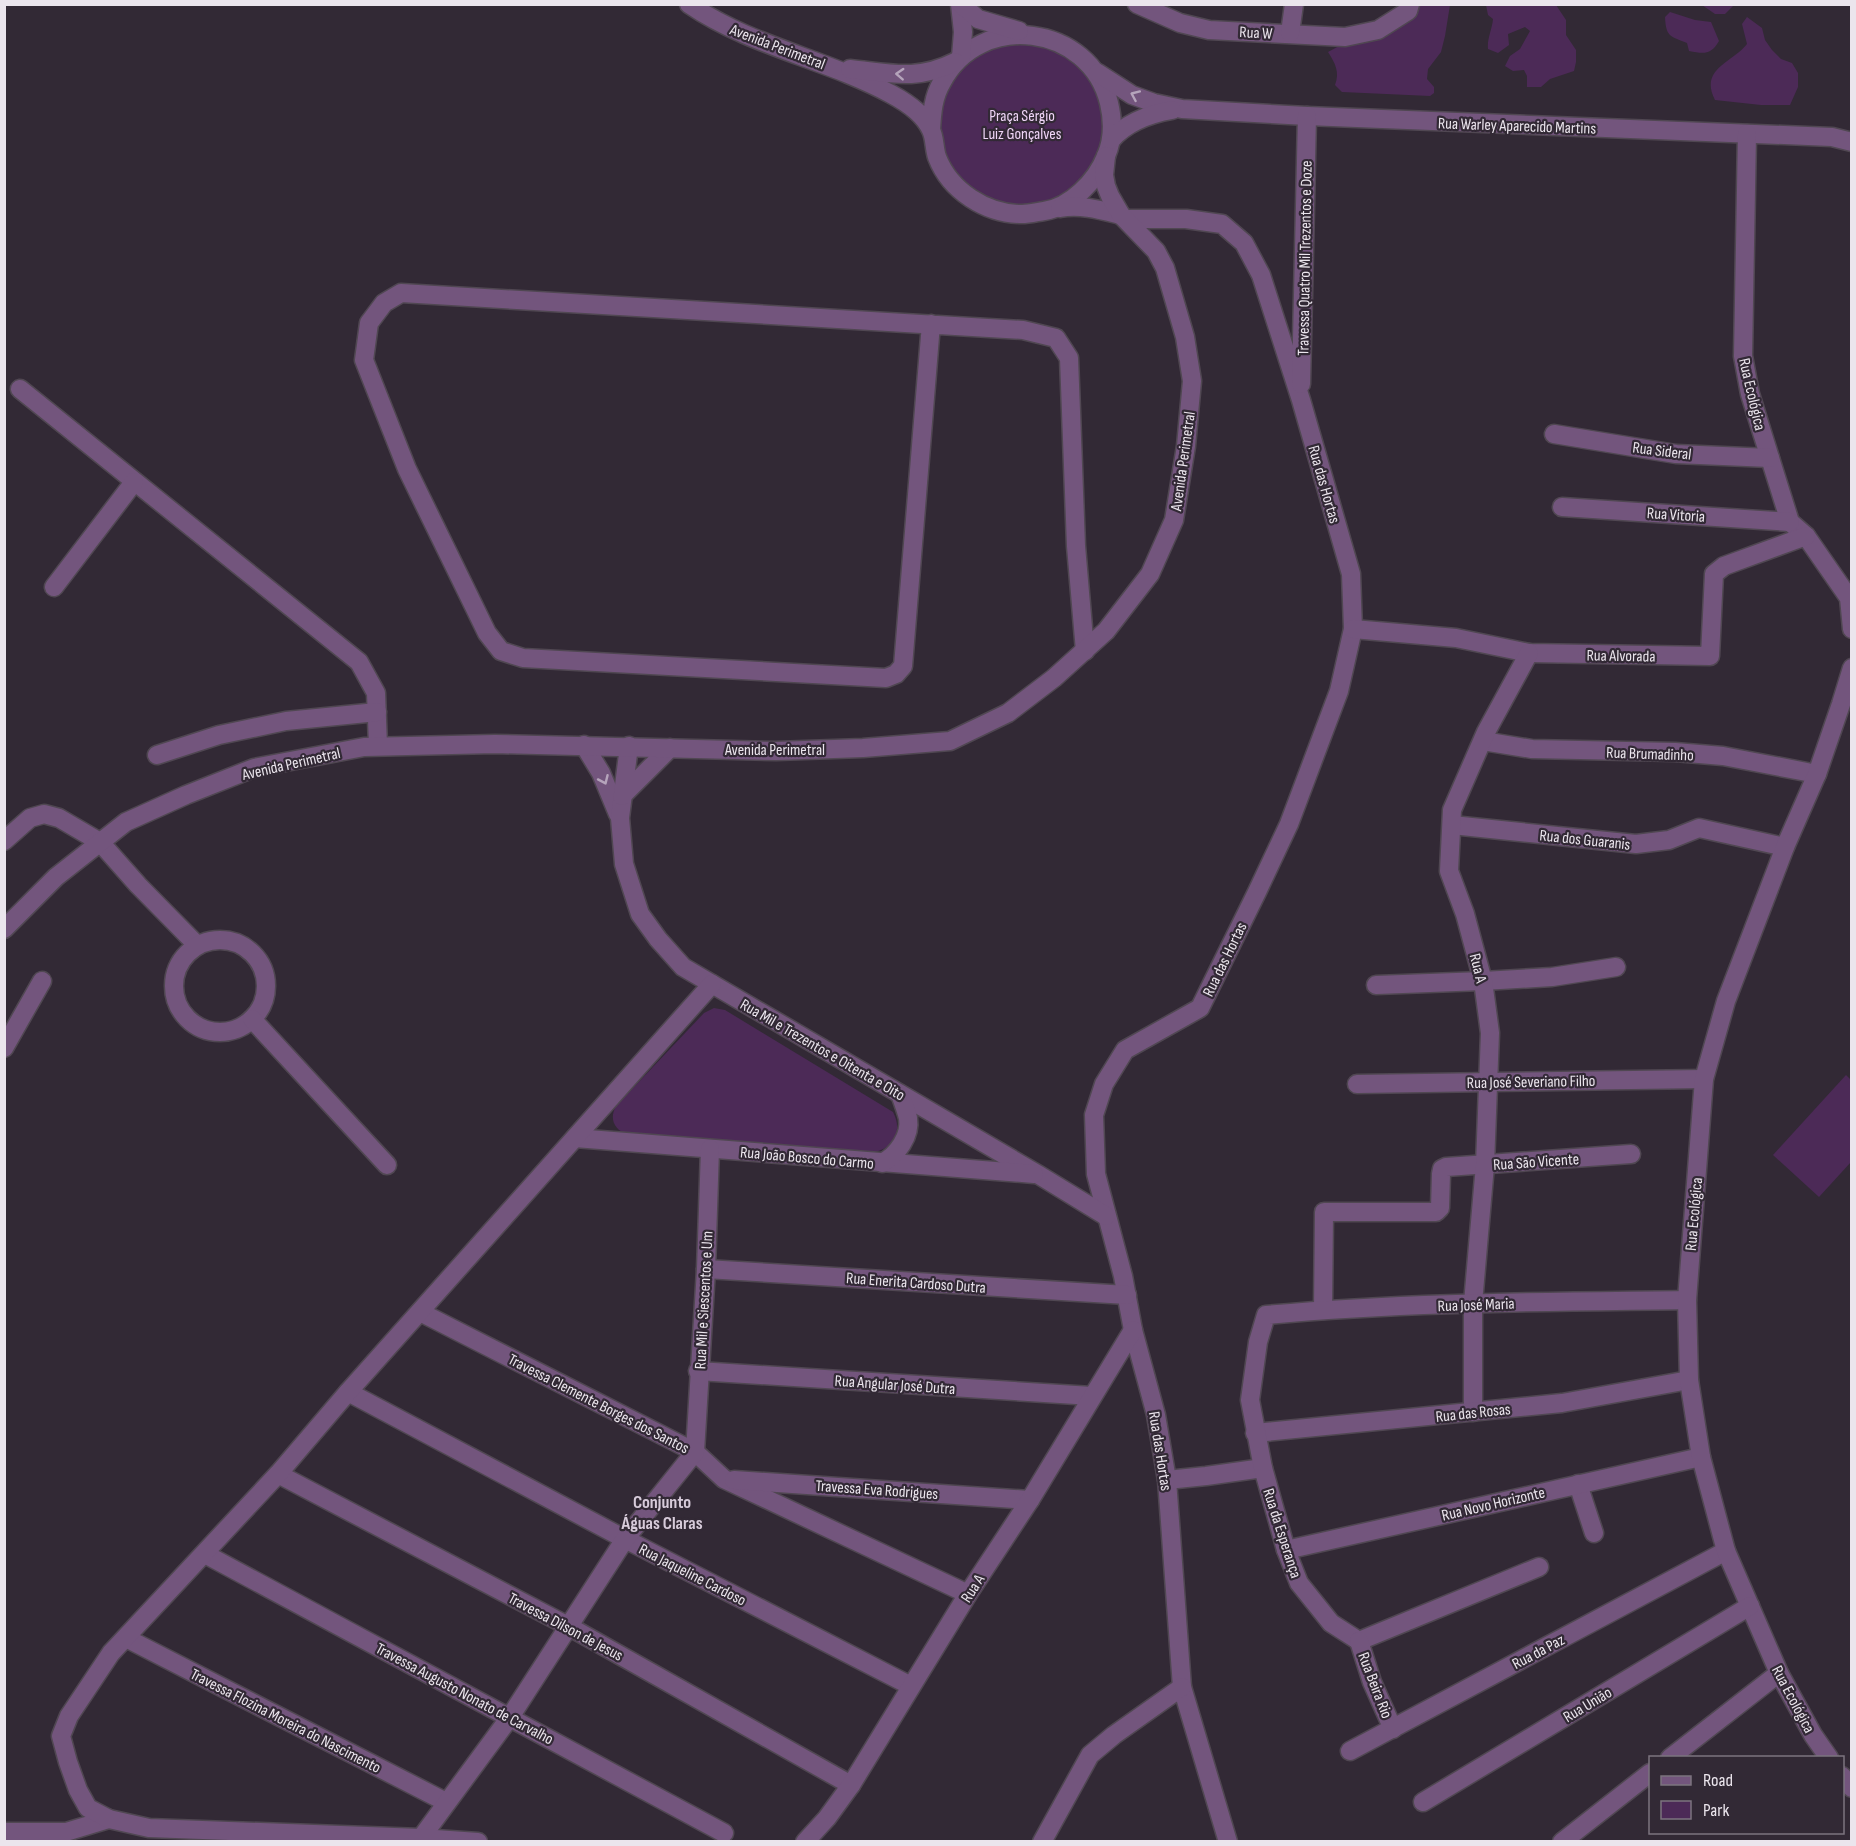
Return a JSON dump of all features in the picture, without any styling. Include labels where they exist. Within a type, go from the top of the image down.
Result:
[{"type":"street","name":"Avenida Perimetral","points":[[689,4],[733,30],[836,68],[904,101],[915,110],[931,130]]},
{"type":"street","points":[[961,4],[978,19],[990,24],[1050,39],[1067,46],[1082,56],[1094,70],[1106,91],[1112,115],[1109,148],[1093,180],[1073,198],[1049,210]]},
{"type":"street","points":[[959,59],[963,32],[961,4]]},
{"type":"street","name":"Rua W","points":[[1137,4],[1180,23],[1209,30],[1345,37],[1378,30],[1408,11],[1410,4]]},
{"type":"street","points":[[1180,23],[1183,4]]},
{"type":"street","points":[[1290,33],[1294,4]]},
{"type":"street","points":[[1032,35],[1007,35],[982,43],[959,59],[942,82],[933,105],[931,130],[937,156],[950,180],[970,199],[995,210],[1022,214],[1071,206],[1101,210],[1123,217]]},
{"type":"street","name":"Avenida Perimetral","points":[[836,68],[905,75],[927,73],[959,59]]},
{"type":"street","name":"Rua Warley Aparecido Martins","points":[[1094,70],[1132,95],[1182,109],[1832,137],[1851,142]]},
{"type":"street","name":"Rua Warley Aparecido Martins","points":[[1109,148],[1116,134],[1141,118],[1152,113],[1182,109]]},
{"type":"street","name":"Travessa Quatro Mil Trezentos e Doze","points":[[1301,400],[1307,116]]},
{"type":"street","name":"Rua Ecológica","points":[[1747,134],[1743,356],[1750,394],[1790,522]]},
{"type":"street","name":"Avenida Perimetral","points":[[4,929],[56,877],[126,822],[254,768],[378,746],[584,745],[776,751],[863,748],[950,741],[1008,713],[1085,651],[1106,631],[1150,574],[1174,520],[1186,446],[1192,381],[1185,337],[1165,268],[1156,251],[1123,217],[1106,186],[1104,176],[1109,148]]},
{"type":"street","name":"Rua das Hortas","points":[[1123,217],[1186,219],[1222,224],[1244,243],[1261,275],[1301,400],[1351,574],[1353,630],[1339,690],[1289,824],[1200,1008],[1125,1050],[1104,1084],[1094,1115],[1096,1174],[1123,1276],[1133,1330],[1155,1414],[1167,1479],[1182,1687],[1228,1842]]},
{"type":"street","points":[[931,324],[903,666],[896,674],[886,678],[522,658],[501,651],[487,633],[407,469],[364,360],[369,324],[384,303],[401,293],[931,324],[1023,330],[1056,338],[1069,358],[1076,546],[1085,651]]},
{"type":"street","points":[[20,389],[359,662],[376,693],[378,746]]},
{"type":"street","name":"Rua Sideral","points":[[1554,434],[1676,454],[1770,458]]},
{"type":"street","points":[[54,588],[135,482]]},
{"type":"street","name":"Rua Vitoria","points":[[1562,507],[1790,522]]},
{"type":"street","points":[[1790,522],[1806,536],[1849,598],[1851,629]]},
{"type":"street","name":"Rua Alvorada","points":[[1353,630],[1456,638],[1529,653],[1710,656],[1714,574],[1724,566],[1806,536]]},
{"type":"street","name":"Rua A","points":[[1473,1412],[1473,1303],[1485,1165],[1490,1033],[1483,981],[1465,914],[1449,872],[1452,810],[1483,741],[1529,653]]},
{"type":"street","name":"Rua Ecológica","points":[[1828,1756],[1813,1735],[1779,1672],[1726,1551],[1701,1456],[1689,1380],[1687,1300],[1704,1079],[1726,1001],[1785,847],[1817,774],[1851,671]]},
{"type":"street","points":[[157,755],[219,735],[286,721],[377,712]]},
{"type":"street","name":"Rua Brumadinho","points":[[1483,741],[1532,749],[1675,752],[1723,756],[1817,774]]},
{"type":"street","name":"Rua Mil e Trezentos e Oitenta e Oito","points":[[584,745],[601,773],[620,818]]},
{"type":"street","name":"Rua Mil e Trezentos e Oitenta e Oito","points":[[629,746],[620,818],[624,864],[640,914],[683,967],[1106,1216]]},
{"type":"street","points":[[622,796],[670,748]]},
{"type":"street","points":[[4,841],[30,818],[44,814],[59,818],[100,842],[138,885],[197,945]]},
{"type":"street","name":"Rua dos Guaranis","points":[[1452,825],[1636,844],[1669,840],[1699,828],[1785,847]]},
{"type":"street","points":[[230,940],[240,944],[257,958],[266,979],[266,990],[264,1001],[252,1019],[232,1030],[210,1031],[199,1027],[182,1013],[174,993],[173,981],[181,961],[188,952],[207,941],[230,940]]},
{"type":"street","points":[[1376,985],[1483,981],[1616,968]]},
{"type":"street","points":[[4,1048],[42,981]]},
{"type":"street","points":[[478,1842],[149,1828],[109,1819],[88,1808],[78,1790],[61,1736],[69,1716],[111,1653],[278,1474],[348,1392],[711,984]]},
{"type":"street","points":[[252,1019],[387,1165]]},
{"type":"street","name":"Rua José Severiano Filho","points":[[1357,1084],[1704,1079]]},
{"type":"street","points":[[882,1163],[892,1157],[903,1142],[909,1121],[900,1094]]},
{"type":"street","name":"Rua João Bosco do Carmo","points":[[575,1138],[1039,1175]]},
{"type":"street","name":"Rua Mil e Siescentos e Um","points":[[695,1452],[698,1371],[706,1269],[710,1149]]},
{"type":"street","name":"Rua São Vicente","points":[[1323,1310],[1324,1212],[1436,1212],[1440,1208],[1442,1169],[1631,1155]]},
{"type":"street","name":"Rua Enerita Cardoso Dutra","points":[[706,1269],[1127,1295]]},
{"type":"street","name":"Rua José Maria","points":[[1266,1315],[1473,1303],[1687,1300]]},
{"type":"street","name":"Travessa Clemente Borges dos Santos","points":[[420,1312],[695,1452],[723,1479],[968,1594]]},
{"type":"street","name":"Rua da Esperança","points":[[1266,1315],[1258,1342],[1250,1400],[1263,1468],[1286,1550],[1299,1583],[1330,1623],[1359,1641]]},
{"type":"street","name":"Rua A","points":[[805,1842],[827,1818],[850,1785],[968,1594],[1030,1500],[1133,1330]]},
{"type":"street","name":"Rua Angular José Dutra","points":[[698,1371],[1092,1396]]},
{"type":"street","name":"Rua das Rosas","points":[[1256,1433],[1388,1422],[1562,1403],[1689,1380]]},
{"type":"street","name":"Rua Jaqueline Cardoso","points":[[348,1392],[625,1539],[911,1686]]},
{"type":"street","points":[[422,1838],[510,1717],[625,1539],[695,1452]]},
{"type":"street","name":"Rua Novo Horizonte","points":[[1286,1550],[1701,1456]]},
{"type":"street","points":[[1167,1479],[1263,1468]]},
{"type":"street","name":"Travessa Dilson de Jesus","points":[[278,1474],[568,1626],[850,1785]]},
{"type":"street","name":"Travessa Eva Rodrigues","points":[[723,1479],[1030,1500]]},
{"type":"street","points":[[1578,1484],[1594,1533]]},
{"type":"street","name":"Rua da Paz","points":[[1350,1751],[1726,1551]]},
{"type":"street","name":"Travessa Augusto Nonato de Carvalho","points":[[205,1554],[724,1833]]},
{"type":"street","points":[[1359,1641],[1539,1567]]},
{"type":"street","name":"Rua União","points":[[1423,1802],[1750,1606]]},
{"type":"street","name":"Travessa Flozina Moreira do Nascimento","points":[[126,1638],[446,1802]]},
{"type":"street","name":"Rua Beira Rio","points":[[1359,1641],[1372,1682],[1393,1729]]},
{"type":"street","points":[[1673,1756],[1779,1672]]},
{"type":"street","points":[[1042,1842],[1090,1755],[1114,1735],[1182,1687]]},
{"type":"street","points":[[1562,1842],[1649,1774]]},
{"type":"street","points":[[4,1832],[66,1832],[109,1819]]},
{"type":"green space","points":[[1415,5],[1450,5],[1441,52],[1428,69],[1427,79],[1434,87],[1434,93],[1430,96],[1342,92],[1335,85],[1336,68],[1328,52]]},
{"type":"green space","points":[[1486,5],[1556,5],[1566,20],[1566,35],[1576,50],[1574,71],[1550,79],[1541,87],[1527,87],[1527,76],[1524,70],[1513,71],[1505,66],[1510,56],[1520,49],[1530,31],[1525,27],[1508,34],[1509,45],[1498,53],[1488,49],[1493,19],[1488,15]]},
{"type":"green space","points":[[1702,5],[1734,5],[1725,14],[1715,14]]},
{"type":"green space","points":[[1670,12],[1695,20],[1711,22],[1719,41],[1716,46],[1707,52],[1689,51],[1687,43],[1670,35],[1666,29],[1665,17]]},
{"type":"green space","points":[[1747,17],[1762,28],[1765,40],[1772,50],[1781,59],[1792,63],[1798,73],[1798,87],[1790,105],[1761,105],[1715,100],[1711,81],[1719,68],[1747,44],[1742,24]]},
{"type":"green space","name":"Praça Sérgio Luiz Gonçalves","points":[[1023,43],[1054,50],[1081,67],[1098,94],[1105,125],[1098,156],[1081,183],[1054,200],[1023,207],[992,200],[965,183],[948,156],[941,125],[948,94],[965,67],[992,50]]},
{"type":"green space","points":[[714,1008],[725,1010],[893,1112],[897,1126],[895,1138],[887,1147],[874,1152],[627,1135],[619,1130],[613,1119],[616,1106],[704,1013]]},
{"type":"green space","points":[[1846,1075],[1851,1080],[1851,1162],[1819,1197],[1773,1155]]},
{"type":"district","name":"Conjunto Águas Claras","points":[[662,1512]]}]
